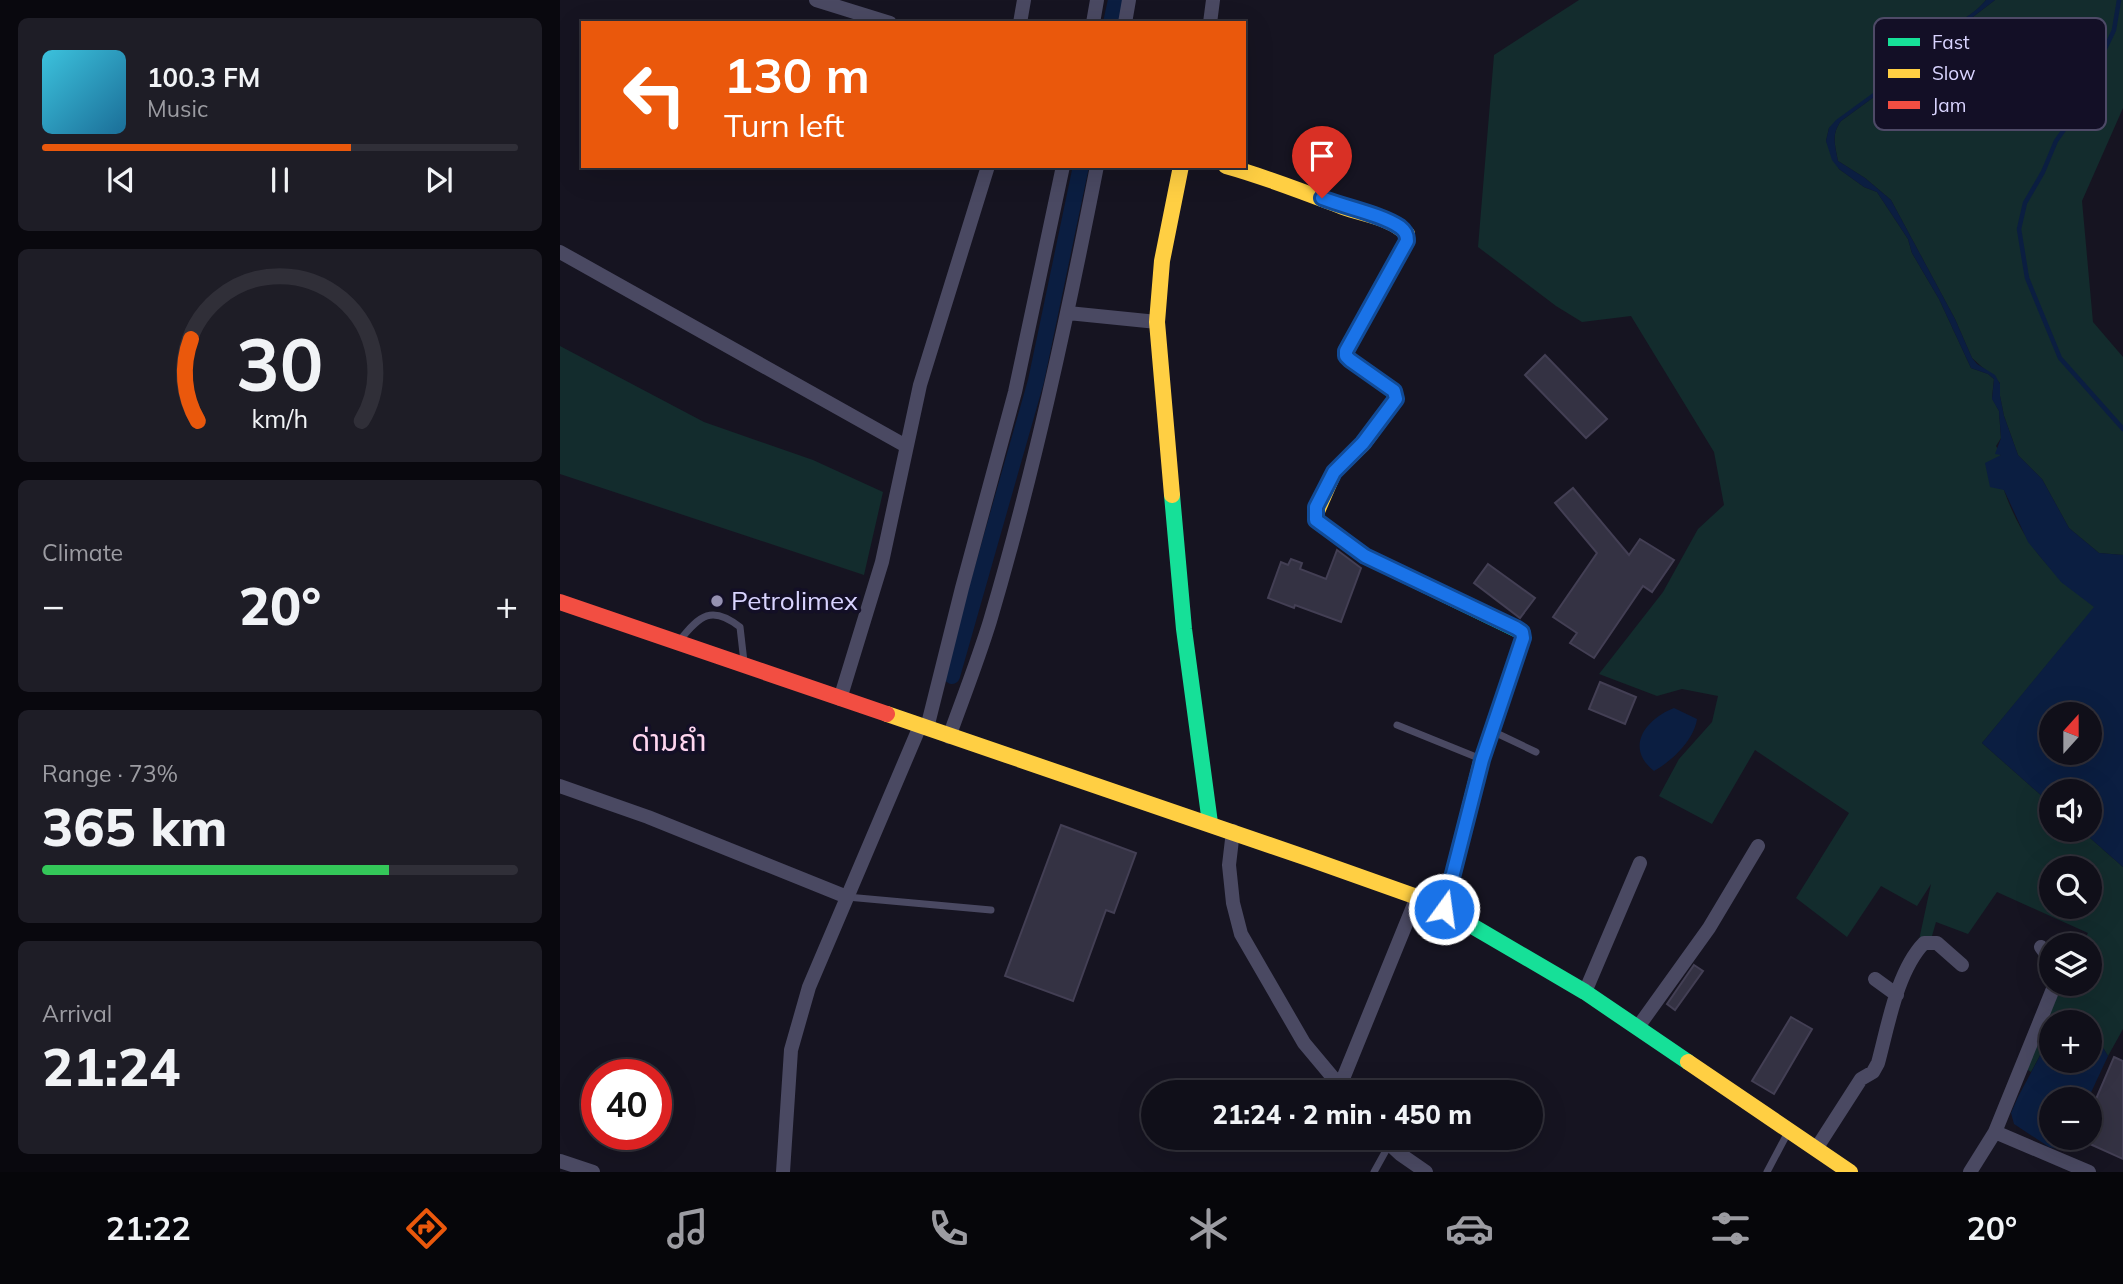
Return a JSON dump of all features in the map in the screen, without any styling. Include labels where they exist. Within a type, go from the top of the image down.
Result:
[{"type":"main road","points":[[1181,168],[1162,261],[1157,322],[1184,629],[1210,824]]},
{"type":"main road","points":[[1234,168],[1273,178],[1346,208],[1388,221],[1407,234],[1407,241],[1346,351],[1350,360],[1394,391],[1396,399],[1363,443],[1334,472],[1314,514],[1316,520],[1365,556],[1522,632],[1523,638],[1482,760],[1444,909]]},
{"type":"main road","points":[[560,602],[949,737],[1233,831],[1417,897],[1444,909],[1585,992],[1850,1172]]},
{"type":"street","points":[[817,0],[884,21]]},
{"type":"street","points":[[1020,21],[1024,0]]},
{"type":"street","points":[[1093,21],[1097,0]]},
{"type":"street","points":[[1125,21],[1129,0]]},
{"type":"street","points":[[1210,21],[1213,0]]},
{"type":"street","points":[[840,699],[882,562],[920,385],[987,168]]},
{"type":"street","points":[[783,1172],[791,1050],[809,987],[924,727],[1015,392],[1063,168]]},
{"type":"street","points":[[949,737],[992,612],[1068,313],[1097,168]]},
{"type":"street","points":[[560,252],[905,446]]},
{"type":"street","points":[[1068,313],[1157,322]]},
{"type":"street","points":[[560,786],[648,817],[847,897]]},
{"type":"street","points":[[1233,831],[1229,865],[1233,903],[1241,934],[1304,1043],[1335,1080]]},
{"type":"street","points":[[1637,1027],[1709,928],[1758,846]]},
{"type":"street","points":[[1585,992],[1640,863]]},
{"type":"street","points":[[1346,1080],[1417,897]]},
{"type":"street","points":[[1816,1149],[1861,1079],[1873,1072],[1878,1063],[1897,995],[1913,954],[1924,943],[1937,943],[1962,965]]},
{"type":"street","points":[[1875,979],[1897,995]]},
{"type":"street","points":[[1970,1172],[1995,1132],[2050,996]]},
{"type":"street","points":[[1995,1132],[2089,1172]]},
{"type":"street","points":[[1398,1150],[1426,1172]]},
{"type":"street","points":[[560,1161],[593,1172]]},
{"type":"lane","points":[[677,643],[694,622],[715,613],[740,627],[744,641],[745,667]]},
{"type":"lane","points":[[1397,725],[1482,760]]},
{"type":"lane","points":[[1491,731],[1536,752]]},
{"type":"lane","points":[[847,897],[991,910]]},
{"type":"lane","points":[[1766,1172],[1788,1132]]},
{"type":"lane","points":[[1374,1172],[1383,1150]]},
{"type":"green space","points":[[1579,0],[1986,0],[1964,18],[1874,18],[1874,94],[1829,128],[1826,141],[1839,169],[1864,187],[1877,192],[1908,239],[1912,253],[1939,299],[1971,368],[1994,379],[1992,398],[1999,411],[2001,438],[1996,446],[2001,458],[2005,493],[2021,528],[2041,557],[2065,583],[2095,607],[1982,743],[2039,793],[2039,842],[2095,842],[2123,867],[2123,1029],[2108,1056],[2102,1046],[2102,1010],[2048,1010],[2056,996],[2102,996],[2102,933],[2088,933],[2057,919],[2102,919],[2102,856],[2039,856],[2039,911],[1997,892],[1968,934],[1936,922],[1928,950],[1916,954],[1931,884],[1917,906],[1881,886],[1847,937],[1796,898],[1849,813],[1755,750],[1712,824],[1659,796],[1679,759],[1712,722],[1718,696],[1682,689],[1657,696],[1599,674],[1663,592],[1698,529],[1724,505],[1714,452],[1631,316],[1582,322],[1556,306],[1478,247],[1494,55]]},
{"type":"green space","points":[[1995,0],[2123,0],[2123,108],[2082,201],[2093,322],[2123,357],[2123,555],[2099,553],[2069,528],[2042,479],[2018,455],[2004,416],[2000,383],[1972,358],[1955,319],[1891,200],[1865,178],[1838,161],[1835,135],[1838,126],[1874,97],[1874,130],[2106,130],[2106,18],[1971,18]]},
{"type":"green space","points":[[560,346],[704,422],[813,460],[883,492],[864,575],[560,474]]},
{"type":"green space","points":[[2039,1027],[2039,1057],[2031,1072],[2019,1064]]},
{"type":"water","points":[[1986,0],[1995,0],[1971,18],[1966,18]]},
{"type":"water","points":[[1874,92],[1874,97],[1838,126],[1835,140],[1838,161],[1865,178],[1891,200],[1955,319],[1972,358],[1995,375],[2000,384],[2004,416],[2018,455],[2042,479],[2069,528],[2099,553],[2123,555],[2123,867],[2095,842],[2102,842],[2102,779],[2039,779],[2039,793],[1982,743],[2094,607],[2061,582],[2028,542],[2004,490],[1990,487],[1985,463],[2001,455],[1995,454],[2001,438],[1999,411],[1992,399],[1994,379],[1971,368],[1939,299],[1912,253],[1908,239],[1877,192],[1864,187],[1839,169],[1832,160],[1826,141],[1829,128]]},
{"type":"water","points":[[1674,708],[1697,719],[1695,727],[1681,749],[1654,771],[1641,753],[1642,735],[1655,719]]},
{"type":"water","points":[[2102,1046],[2108,1056],[2102,1069]]},
{"type":"water","points":[[2039,1058],[2039,1073],[2100,1073],[2094,1087],[2039,1087],[2039,1140],[2014,1124],[2011,1113]]},
{"type":"building","points":[[1545,355],[1607,419],[1586,438],[1525,375]]},
{"type":"building","points":[[1573,488],[1629,555],[1640,539],[1674,560],[1652,592],[1643,586],[1594,658],[1570,643],[1577,633],[1553,617],[1597,553],[1555,503]]},
{"type":"building","points":[[1337,550],[1361,568],[1341,622],[1268,598],[1281,562],[1288,565],[1291,559],[1302,563],[1300,569],[1326,579]]},
{"type":"building","points":[[1488,564],[1535,598],[1520,618],[1474,583]]},
{"type":"building","points":[[1600,682],[1636,697],[1625,724],[1589,709]]},
{"type":"building","points":[[1061,825],[1136,853],[1114,913],[1106,910],[1073,1001],[1005,976]]},
{"type":"building","points":[[1694,965],[1703,971],[1675,1010],[1667,1004]]},
{"type":"building","points":[[1791,1017],[1812,1029],[1774,1094],[1752,1081]]},
{"type":"building","points":[[2114,1057],[2123,1061],[2123,1159],[2102,1149],[2101,1087]]},
{"type":"waterway","points":[[1111,21],[1116,0]]},
{"type":"waterway","points":[[2106,47],[2114,30],[2119,0]]},
{"type":"waterway","points":[[2064,130],[2025,203],[2019,229],[2027,278],[2060,358],[2123,429]]},
{"type":"waterway","points":[[952,676],[1036,381],[1081,168]]},
{"type":"traffic: fast","points":[[1172,495],[1184,629],[1210,823]]},
{"type":"traffic: fast","points":[[1315,516],[1316,520],[1365,556],[1522,632],[1523,638],[1481,762]]},
{"type":"traffic: fast","points":[[1450,913],[1585,992],[1688,1062]]},
{"type":"traffic: slow","points":[[1172,495],[1157,322],[1162,261],[1181,168]]},
{"type":"traffic: slow","points":[[1232,168],[1385,220],[1407,234],[1407,241],[1346,351],[1350,360],[1394,391],[1396,399],[1363,444],[1334,472],[1315,516]]},
{"type":"traffic: slow","points":[[887,714],[1310,859],[1417,897],[1450,913]]},
{"type":"traffic: slow","points":[[1444,909],[1481,762]]},
{"type":"traffic: slow","points":[[1688,1062],[1850,1172]]},
{"type":"traffic: jam","points":[[560,602],[887,714]]},
{"type":"place","name":"Petrolimex","points":[[717,601]]},
{"type":"district","name":"ດ່ານຄໍາ","points":[[669,741]]},
{"type":"route","points":[[1322,198],[1388,221],[1407,234],[1407,241],[1346,351],[1350,360],[1394,391],[1397,394],[1396,399],[1363,443],[1334,472],[1316,507],[1316,520],[1365,556],[1522,632],[1523,638],[1482,760],[1444,909]]}]
